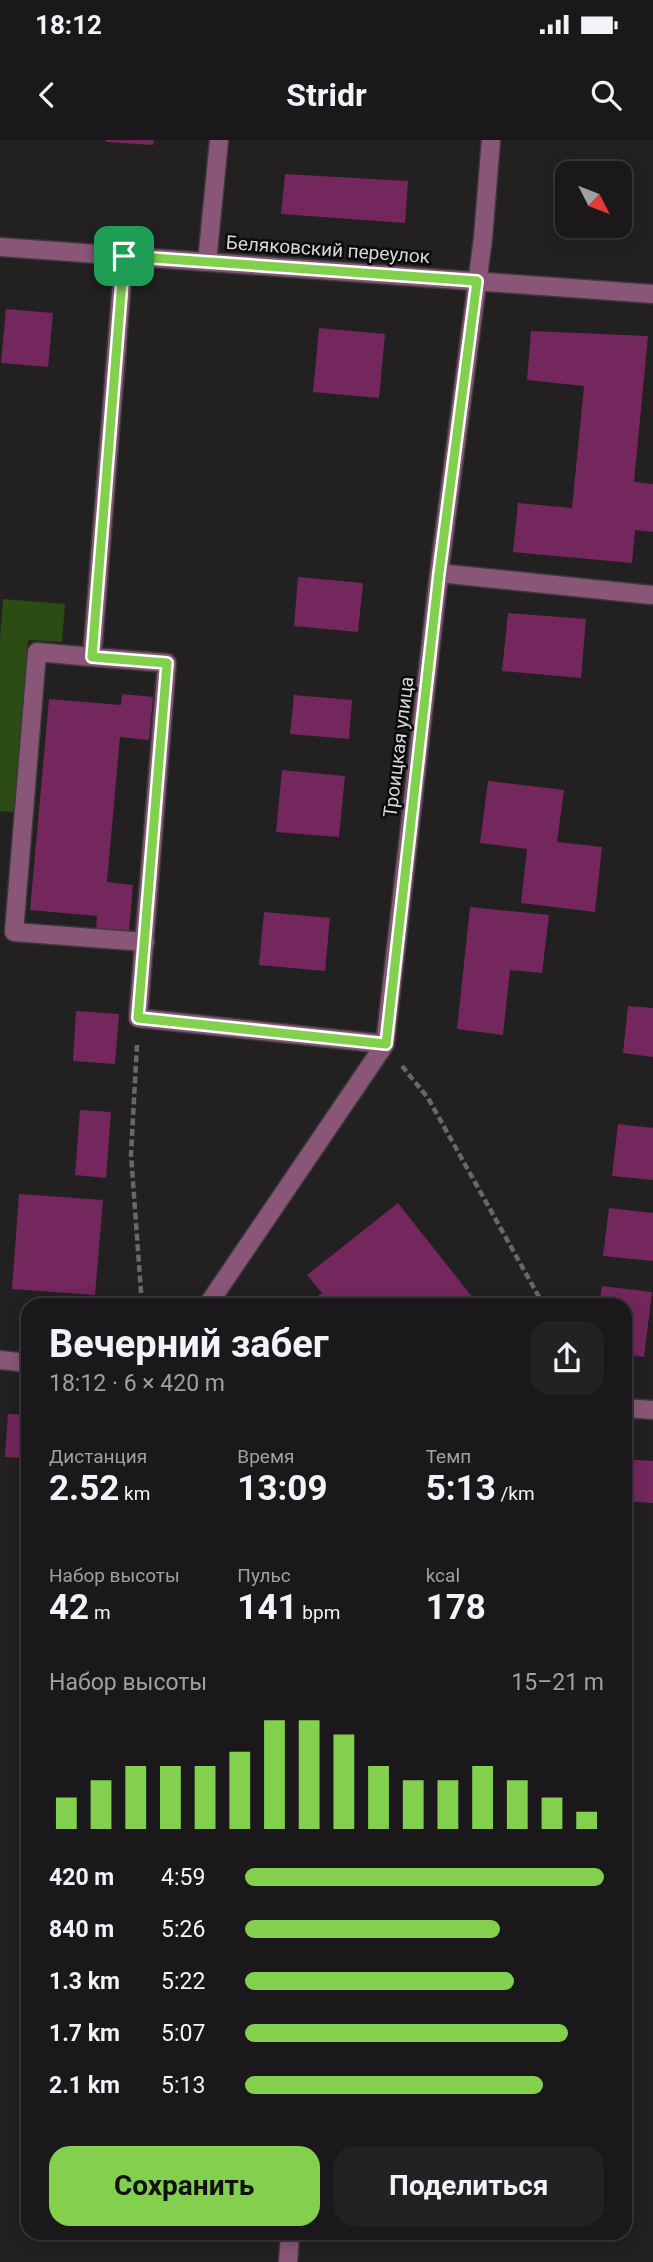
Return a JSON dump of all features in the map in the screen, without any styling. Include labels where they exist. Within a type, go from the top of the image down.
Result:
[{"type":"street","points":[[207,262],[219,140]]},
{"type":"street","name":"Троицкая улица","points":[[212,1298],[386,1044],[439,573],[477,281],[491,140]]},
{"type":"street","name":"Беляковский переулок","points":[[0,247],[653,294]]},
{"type":"street","points":[[92,657],[124,256]]},
{"type":"street","points":[[439,573],[651,595]]},
{"type":"street","points":[[145,942],[15,932],[37,652],[167,663],[145,942],[138,1018],[386,1044]]},
{"type":"street","points":[[0,1360],[21,1362]]},
{"type":"street","points":[[632,1408],[653,1410]]},
{"type":"street","points":[[288,2262],[290,2240]]},
{"type":"path","points":[[138,1018],[131,1154],[141,1298]]},
{"type":"path","points":[[386,1044],[428,1098],[540,1298]]},
{"type":"green space","points":[[3,599],[65,604],[62,642],[28,640],[15,812],[0,811],[0,639]]},
{"type":"building","points":[[106,140],[154,140],[153,145]]},
{"type":"building","points":[[285,174],[408,181],[405,223],[281,214]]},
{"type":"building","points":[[6,309],[53,313],[48,367],[1,363]]},
{"type":"building","points":[[319,328],[385,334],[379,398],[313,392]]},
{"type":"building","points":[[531,331],[648,336],[634,482],[653,484],[653,532],[635,530],[632,563],[513,552],[518,503],[572,508],[584,386],[527,380]]},
{"type":"building","points":[[298,577],[363,583],[358,632],[294,626]]},
{"type":"building","points":[[508,613],[586,619],[581,678],[502,671]]},
{"type":"building","points":[[122,694],[153,697],[149,740],[120,737],[107,882],[133,885],[129,932],[96,929],[97,916],[30,910],[49,699],[121,705]]},
{"type":"building","points":[[294,695],[352,700],[349,739],[290,734]]},
{"type":"building","points":[[282,770],[345,776],[339,837],[276,832]]},
{"type":"building","points":[[488,781],[564,790],[557,842],[602,847],[595,912],[521,903],[527,849],[480,843]]},
{"type":"building","points":[[470,907],[549,915],[542,973],[510,970],[503,1035],[457,1029]]},
{"type":"building","points":[[264,912],[330,918],[325,971],[259,965]]},
{"type":"building","points":[[628,1006],[653,1008],[653,1057],[623,1053]]},
{"type":"building","points":[[76,1011],[119,1014],[115,1064],[73,1061]]},
{"type":"building","points":[[80,1110],[111,1112],[106,1178],[75,1175]]},
{"type":"building","points":[[618,1124],[653,1128],[653,1180],[612,1176]]},
{"type":"building","points":[[19,1194],[103,1200],[95,1295],[12,1289]]},
{"type":"building","points":[[398,1203],[473,1298],[316,1298],[322,1293],[307,1275]]},
{"type":"building","points":[[609,1208],[653,1213],[653,1261],[603,1256]]},
{"type":"building","points":[[602,1286],[652,1292],[644,1357],[632,1356],[632,1298],[600,1298]]},
{"type":"building","points":[[8,1414],[21,1415],[21,1458],[5,1457]]},
{"type":"building","points":[[632,1460],[653,1461],[653,1503],[632,1502]]},
{"type":"route","points":[[124,256],[477,281],[439,573],[386,1044],[138,1018],[167,663],[92,657],[124,256]]}]
